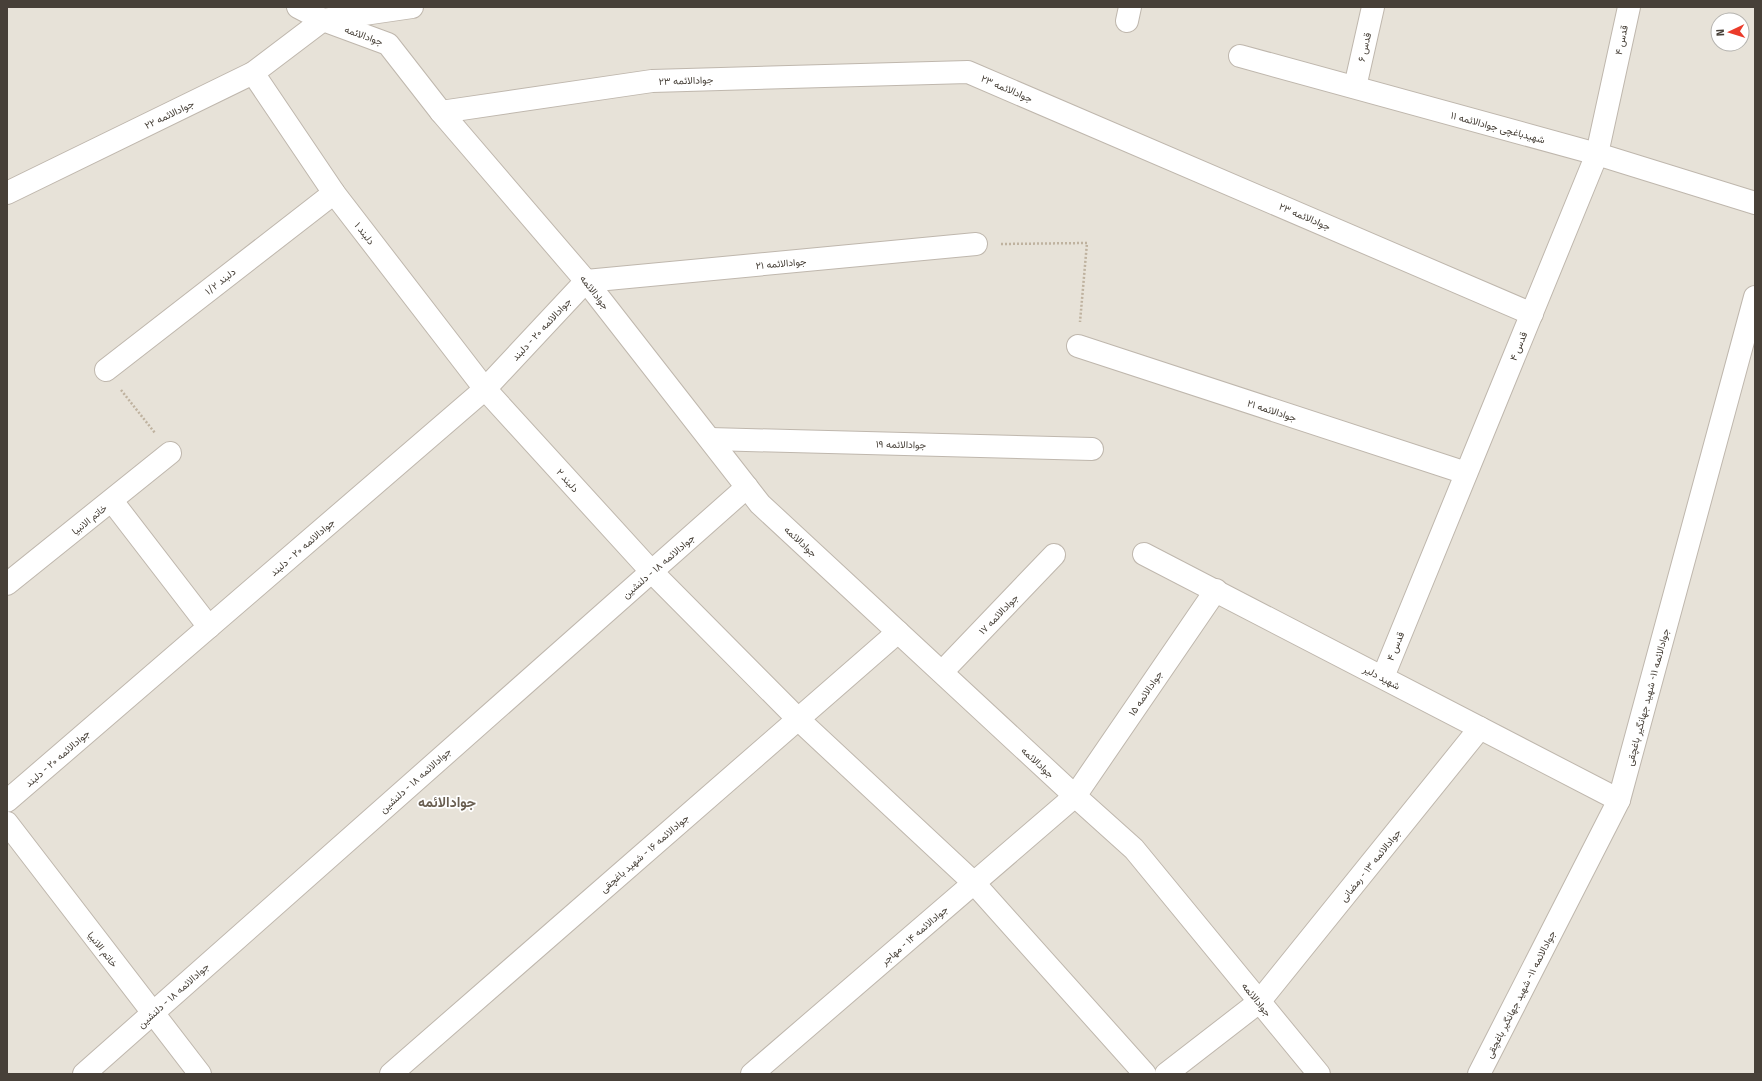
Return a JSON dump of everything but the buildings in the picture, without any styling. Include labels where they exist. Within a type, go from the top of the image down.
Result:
[{"type":"street","name":"جوادالائمه","points":[[298,7],[320,14],[388,44],[441,112],[586,281],[760,504],[1134,849],[1319,1074]]},
{"type":"street","points":[[320,14],[412,7]]},
{"type":"street","name":"قدس ۶","points":[[1355,87],[1373,7]]},
{"type":"street","name":"قدس ۴","points":[[1382,677],[1597,154],[1628,7]]},
{"type":"street","name":"جوادالائمه ۲۲","points":[[7,193],[253,73],[320,14]]},
{"type":"street","name":"شهیدباغچی جوادالائمه ۱۱","points":[[1240,56],[1597,154],[1755,203]]},
{"type":"street","name":"جوادالائمه ۲۳","points":[[441,112],[652,81],[968,72],[1532,314]]},
{"type":"street","name":"دلبند ۱","points":[[253,73],[334,193],[485,389]]},
{"type":"street","name":"دلبند ۱/۲","points":[[106,370],[334,193]]},
{"type":"street","name":"جوادالائمه ۲۱","points":[[586,281],[976,244]]},
{"type":"street","name":"جوادالائمه ۲۰ - دلبند","points":[[7,801],[485,389],[586,281]]},
{"type":"street","name":"جوادالائمه ۱۱- شهید جهانگیر باغچقی","points":[[1479,1074],[1619,800],[1755,297]]},
{"type":"street","name":"جوادالائمه ۲۱","points":[[1078,346],[1466,473]]},
{"type":"street","name":"دلبند ۲","points":[[485,389],[651,571],[798,719],[974,883],[1145,1074]]},
{"type":"street","name":"جوادالائمه ۱۹","points":[[710,439],[1092,449]]},
{"type":"street","name":"خاتم الانبیا","points":[[7,584],[170,453]]},
{"type":"street","name":"جوادالائمه ۱۸ - دلنشین","points":[[84,1074],[747,487]]},
{"type":"street","points":[[112,501],[209,627]]},
{"type":"street","name":"شهید دلیر","points":[[1144,554],[1619,800]]},
{"type":"street","name":"جوادالائمه ۱۷","points":[[942,672],[1054,555]]},
{"type":"street","name":"جوادالائمه ۱۵","points":[[1075,796],[1216,590]]},
{"type":"street","name":"جوادالائمه ۱۶ - شهید باغچقی","points":[[391,1074],[898,632]]},
{"type":"street","name":"جوادالائمه ۱۳ - رمضانی","points":[[1166,1074],[1259,1002],[1480,728]]},
{"type":"street","name":"جوادالائمه ۱۴ - مهاجر","points":[[752,1074],[1075,796]]},
{"type":"street","name":"خاتم الانبیا","points":[[7,823],[200,1074]]},
{"type":"path","points":[[976,244],[1087,243],[1078,346]]},
{"type":"path","points":[[106,370],[170,453]]},
{"type":"shaded area","points":[[7,7],[1755,7],[1755,1074],[7,1074]]},
{"type":"district","name":"جوادالائمه","points":[[447,802]]}]
